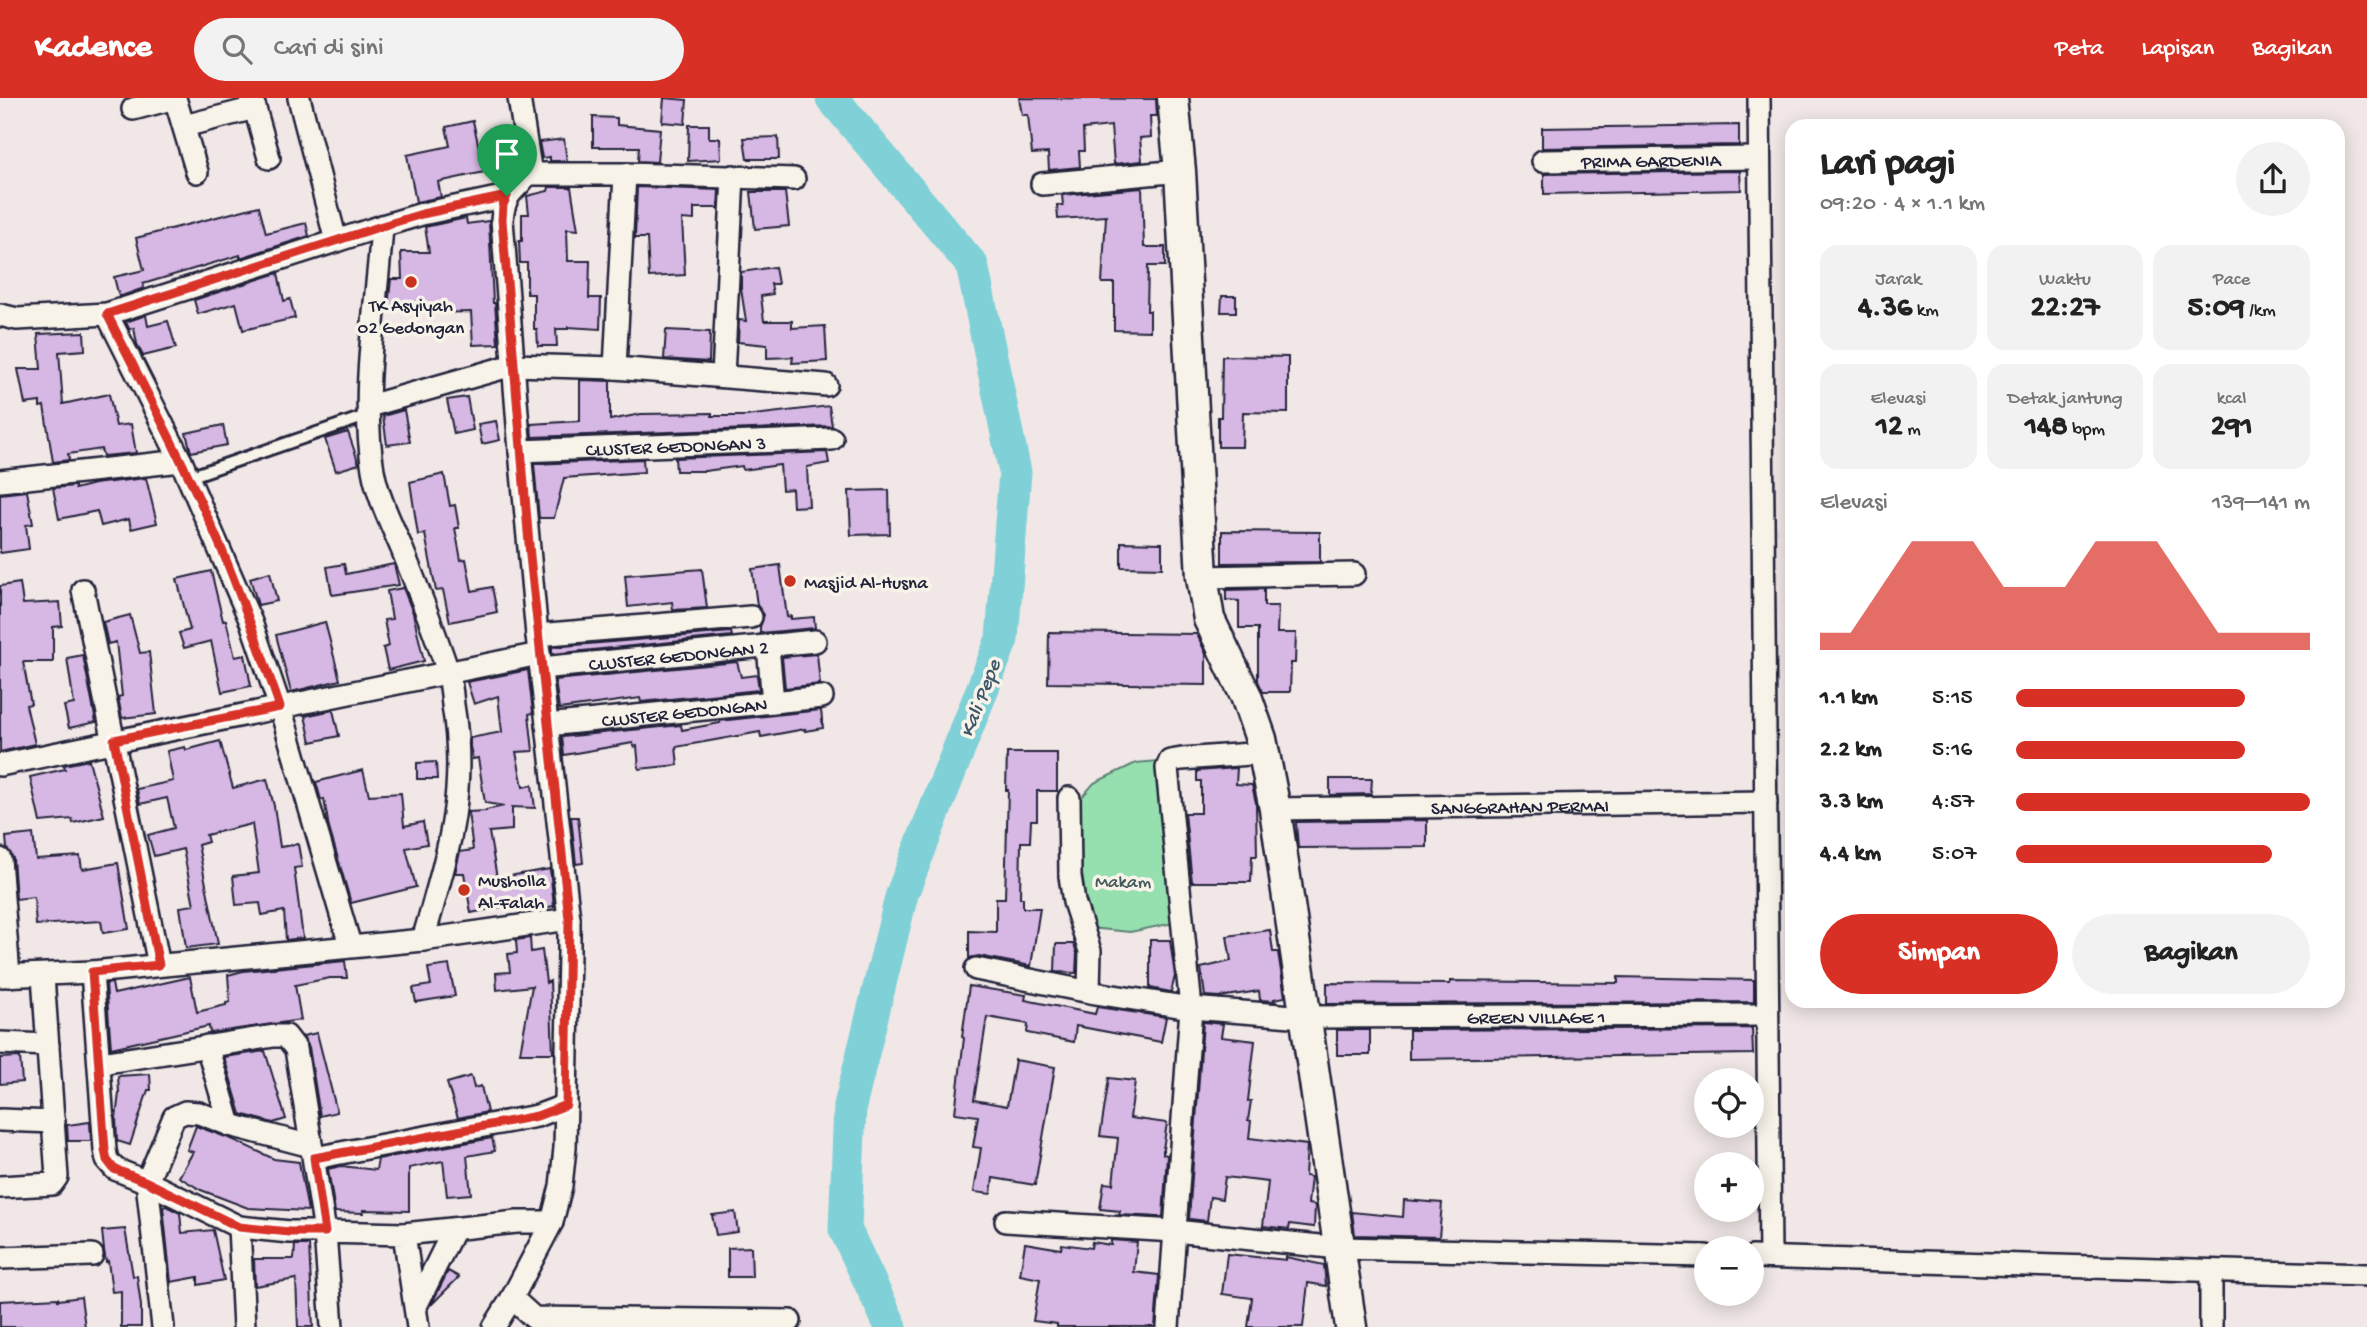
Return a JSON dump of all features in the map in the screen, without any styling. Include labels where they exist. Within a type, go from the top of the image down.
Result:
[{"type":"street","points":[[133,108],[175,98],[197,172]]},
{"type":"street","points":[[299,98],[336,242]]},
{"type":"street","points":[[494,1327],[552,1222],[561,1186],[566,1105],[569,919],[539,652],[502,220],[507,196],[527,174],[530,159],[519,98]]},
{"type":"street","points":[[1173,98],[1180,171],[1202,577],[1209,620],[1246,696],[1264,754],[1275,809],[1351,1327]]},
{"type":"street","points":[[1759,98],[1767,1015],[1762,1236]]},
{"type":"street","points":[[184,126],[253,103],[269,158]]},
{"type":"street","name":"PRIMA GARDENIA","points":[[1543,161],[1758,158]]},
{"type":"street","points":[[1042,184],[1180,171]]},
{"type":"street","points":[[527,174],[794,178]]},
{"type":"street","points":[[615,368],[625,174]]},
{"type":"street","points":[[723,376],[733,176]]},
{"type":"street","points":[[0,315],[17,319],[107,314],[422,214],[507,196]]},
{"type":"street","points":[[382,226],[369,374],[374,471],[383,508],[448,671],[460,762],[450,846],[423,940]]},
{"type":"street","points":[[107,314],[185,469],[251,622],[280,707],[350,945]]},
{"type":"street","points":[[369,410],[513,365],[615,368],[826,385]]},
{"type":"street","name":"CLUSTER GEDONGAN 3","points":[[520,450],[832,439]]},
{"type":"street","points":[[0,481],[185,469]]},
{"type":"street","points":[[1202,577],[1354,574]]},
{"type":"street","points":[[83,590],[159,965]]},
{"type":"street","points":[[0,765],[539,652],[751,617]]},
{"type":"street","name":"CLUSTER GEDONGAN 2","points":[[539,652],[768,646],[815,641]]},
{"type":"street","points":[[768,646],[773,702]]},
{"type":"street","name":"CLUSTER GEDONGAN","points":[[547,725],[822,697]]},
{"type":"street","points":[[1168,1327],[1191,1008],[1167,768],[1170,761],[1182,759],[1264,754]]},
{"type":"street","points":[[1069,798],[1070,876],[1077,914],[1090,951],[1089,992]]},
{"type":"street","name":"SANGGRAHAN PERMAI","points":[[1275,809],[1766,802]]},
{"type":"street","points":[[0,859],[4,976],[92,972],[423,940],[569,919]]},
{"type":"street","name":"GREEN VILLAGE 1","points":[[976,969],[1089,992],[1191,1008],[1305,1017],[1767,1015]]},
{"type":"street","points":[[92,972],[107,1160],[114,1169],[239,1227],[290,1232],[404,1234],[517,1222],[552,1222]]},
{"type":"street","points":[[0,1187],[52,1184],[57,1177],[43,976]]},
{"type":"street","points":[[101,1063],[286,1036],[296,1049],[325,1232],[332,1327]]},
{"type":"street","points":[[0,1043],[48,1045]]},
{"type":"street","points":[[207,1046],[230,1125]]},
{"type":"street","points":[[163,1327],[147,1182],[174,1117],[185,1112],[199,1113],[312,1152],[537,1116],[566,1105]]},
{"type":"street","points":[[0,1120],[54,1122]]},
{"type":"street","points":[[1006,1221],[1175,1231],[1339,1248],[1694,1256]]},
{"type":"street","points":[[239,1227],[244,1327]]},
{"type":"street","points":[[417,1316],[454,1229]]},
{"type":"street","points":[[404,1234],[417,1316]]},
{"type":"street","points":[[0,1258],[92,1255]]},
{"type":"street","points":[[1764,1257],[2367,1275]]},
{"type":"street","points":[[2211,1272],[2211,1327]]},
{"type":"street","points":[[512,1298],[533,1322],[790,1321]]},
{"type":"lane","points":[[185,469],[369,410]]},
{"type":"green space","name":"Makam","points":[[1158,761],[1174,923],[1130,932],[1090,928],[1079,905],[1075,805],[1094,783],[1136,763]]},
{"type":"building","points":[[664,98],[687,100],[685,124],[662,122]]},
{"type":"building","points":[[1019,98],[1156,99],[1157,116],[1150,116],[1151,137],[1140,138],[1142,161],[1114,164],[1111,126],[1083,129],[1084,151],[1079,151],[1080,167],[1049,170],[1048,153],[1032,154],[1028,115],[1022,115]]},
{"type":"building","points":[[593,117],[617,118],[617,125],[660,129],[657,162],[638,161],[639,147],[593,147]]},
{"type":"building","points":[[473,121],[479,148],[484,147],[489,171],[438,182],[441,197],[416,202],[407,155],[450,146],[446,127]]},
{"type":"building","points":[[689,125],[709,125],[709,138],[720,138],[721,159],[688,161]]},
{"type":"building","points":[[1739,125],[1739,145],[1542,148],[1542,128]]},
{"type":"building","points":[[778,137],[779,159],[747,159],[744,138]]},
{"type":"building","points":[[564,139],[567,161],[542,158],[539,142]]},
{"type":"building","points":[[1740,171],[1741,190],[1544,194],[1544,174]]},
{"type":"building","points":[[549,187],[571,187],[578,230],[567,229],[568,261],[590,261],[589,298],[601,298],[600,329],[556,329],[557,346],[538,346],[537,329],[534,329],[534,294],[527,294],[527,263],[520,263],[519,241],[522,241],[522,214],[529,214],[527,196],[548,191]]},
{"type":"building","points":[[637,187],[719,190],[718,208],[694,208],[694,220],[682,219],[685,275],[649,277],[647,238],[635,238]]},
{"type":"building","points":[[1142,188],[1144,247],[1165,247],[1165,266],[1148,266],[1147,311],[1150,311],[1150,331],[1114,330],[1114,283],[1102,283],[1106,216],[1058,219],[1057,205],[1063,205],[1062,195]]},
{"type":"building","points":[[751,192],[785,192],[789,226],[755,229]]},
{"type":"building","points":[[259,206],[266,233],[306,223],[309,236],[143,284],[144,288],[119,297],[114,277],[144,270],[136,238]]},
{"type":"building","points":[[466,218],[467,224],[489,221],[498,344],[473,345],[471,312],[432,313],[432,305],[388,307],[391,279],[402,279],[401,252],[429,252],[425,227]]},
{"type":"building","points":[[775,267],[778,284],[771,284],[773,294],[761,296],[764,321],[792,321],[792,328],[825,326],[827,361],[792,363],[793,357],[767,358],[767,345],[738,342],[739,320],[746,321],[741,272]]},
{"type":"building","points":[[278,273],[284,301],[290,299],[295,318],[243,330],[236,303],[198,314],[194,300]]},
{"type":"building","points":[[1222,296],[1236,296],[1236,312],[1221,312]]},
{"type":"building","points":[[146,315],[148,326],[168,321],[176,348],[143,356],[134,328],[129,329],[126,322]]},
{"type":"building","points":[[666,330],[710,332],[709,362],[664,359]]},
{"type":"building","points":[[84,332],[85,350],[59,352],[63,404],[109,394],[116,426],[131,424],[136,453],[103,456],[101,449],[68,454],[69,460],[53,462],[44,406],[40,407],[40,402],[25,404],[18,369],[41,369],[38,334]]},
{"type":"building","points":[[1222,356],[1288,357],[1288,413],[1243,412],[1242,447],[1218,447]]},
{"type":"building","points":[[580,380],[610,381],[610,420],[641,414],[712,413],[712,416],[746,416],[829,406],[832,426],[532,437],[531,424],[580,421]]},
{"type":"building","points":[[467,397],[473,430],[454,434],[447,400]]},
{"type":"building","points":[[404,410],[410,442],[387,445],[383,416]]},
{"type":"building","points":[[496,421],[500,440],[482,444],[478,424]]},
{"type":"building","points":[[223,425],[227,445],[191,452],[186,433]]},
{"type":"building","points":[[348,432],[359,464],[336,471],[325,439]]},
{"type":"building","points":[[827,452],[829,463],[807,467],[809,506],[793,507],[792,489],[782,490],[780,465],[743,470],[742,466],[705,471],[676,471],[675,458]]},
{"type":"building","points":[[643,459],[644,472],[564,478],[554,518],[539,518],[534,464]]},
{"type":"building","points":[[444,474],[450,506],[455,505],[459,528],[455,528],[461,560],[466,559],[472,591],[492,587],[497,612],[450,622],[443,590],[436,591],[425,534],[418,535],[410,482]]},
{"type":"building","points":[[146,478],[157,523],[131,529],[129,519],[101,526],[97,511],[59,519],[53,488],[75,486],[75,489]]},
{"type":"building","points":[[889,490],[890,534],[851,535],[849,491]]},
{"type":"building","points":[[27,491],[33,524],[26,525],[29,549],[0,553],[0,494]]},
{"type":"building","points":[[1222,531],[1320,532],[1320,562],[1222,563]]},
{"type":"building","points":[[1121,542],[1162,543],[1162,568],[1121,567]]},
{"type":"building","points":[[344,564],[346,574],[394,564],[399,585],[332,595],[327,567]]},
{"type":"building","points":[[780,565],[787,617],[814,617],[815,628],[760,633],[764,615],[757,605],[752,569]]},
{"type":"building","points":[[702,569],[707,608],[673,610],[672,602],[628,607],[625,575]]},
{"type":"building","points":[[211,571],[235,657],[245,655],[251,686],[222,692],[211,641],[184,648],[179,633],[190,630],[177,579]]},
{"type":"building","points":[[270,572],[277,601],[258,605],[250,578]]},
{"type":"building","points":[[20,583],[23,604],[60,602],[62,626],[53,627],[53,662],[23,662],[31,704],[26,705],[35,744],[0,752],[0,586]]},
{"type":"building","points":[[403,588],[413,613],[424,661],[388,670],[383,648],[389,646],[384,620],[392,619],[387,591]]},
{"type":"building","points":[[1264,589],[1264,606],[1278,606],[1277,633],[1296,633],[1290,692],[1263,692],[1258,681],[1258,628],[1239,628],[1239,601],[1226,600],[1226,590]]},
{"type":"building","points":[[130,615],[140,653],[149,652],[156,714],[122,718],[118,697],[122,696],[116,642],[108,644],[103,622]]},
{"type":"building","points":[[325,622],[340,680],[291,692],[276,635]]},
{"type":"building","points":[[731,632],[732,636],[552,654],[552,647]]},
{"type":"building","points":[[1049,632],[1197,634],[1206,654],[1206,685],[1048,683]]},
{"type":"building","points":[[817,654],[820,684],[785,688],[782,657]]},
{"type":"building","points":[[83,655],[96,722],[69,728],[64,706],[74,704],[67,658]]},
{"type":"building","points":[[737,662],[741,677],[757,675],[759,690],[641,702],[640,698],[559,709],[555,680]]},
{"type":"building","points":[[528,670],[533,713],[529,714],[533,751],[516,752],[523,787],[532,785],[535,808],[512,807],[512,830],[489,832],[497,878],[550,869],[554,906],[523,912],[521,903],[471,913],[464,873],[455,873],[460,852],[473,850],[468,812],[504,806],[485,803],[478,758],[473,759],[470,747],[470,738],[502,732],[498,696],[474,704],[467,682]]},
{"type":"building","points":[[333,710],[339,736],[311,742],[305,716]]},
{"type":"building","points":[[821,710],[823,728],[761,737],[760,732],[676,747],[678,765],[639,769],[637,746],[634,747],[633,743],[564,755],[562,737],[681,725],[682,730],[720,723],[719,721]]},
{"type":"building","points":[[220,741],[233,788],[267,779],[280,847],[298,844],[302,867],[294,868],[303,938],[286,940],[284,911],[262,915],[260,903],[236,905],[233,876],[259,873],[252,824],[206,835],[208,842],[198,845],[218,944],[186,948],[180,907],[194,905],[183,849],[154,856],[148,835],[174,828],[167,798],[140,804],[137,789],[173,781],[167,751],[185,747],[186,750]]},
{"type":"building","points":[[1007,753],[1057,753],[1057,791],[1037,791],[1037,820],[1031,820],[1030,842],[1021,842],[1020,898],[1023,898],[1023,908],[1040,908],[1031,966],[979,956],[969,958],[969,931],[996,932],[996,898],[1005,898]]},
{"type":"building","points":[[89,760],[104,816],[73,823],[72,819],[40,822],[30,777],[65,769],[64,765]]},
{"type":"building","points":[[436,762],[437,779],[417,779],[417,763]]},
{"type":"building","points":[[1237,768],[1236,784],[1252,785],[1256,803],[1257,856],[1252,856],[1251,882],[1192,882],[1185,813],[1201,813],[1201,781],[1197,781],[1197,771]]},
{"type":"building","points":[[363,770],[369,795],[401,793],[404,826],[423,822],[427,844],[406,848],[416,887],[351,903],[329,828],[324,799],[321,800],[316,782]]},
{"type":"building","points":[[1330,779],[1372,779],[1371,794],[1330,795]]},
{"type":"building","points":[[571,817],[578,817],[583,863],[576,864]]},
{"type":"building","points":[[1427,820],[1427,847],[1298,848],[1296,822]]},
{"type":"building","points":[[33,834],[36,859],[80,856],[82,869],[118,863],[129,929],[103,933],[101,921],[36,925],[34,897],[16,899],[13,858],[7,848],[6,837]]},
{"type":"building","points":[[1270,930],[1273,952],[1278,952],[1285,997],[1274,999],[1275,1001],[1260,1000],[1259,991],[1220,997],[1205,996],[1201,968],[1231,961],[1227,936]]},
{"type":"building","points":[[530,938],[531,952],[542,950],[546,983],[550,981],[553,1053],[520,1053],[532,986],[497,990],[496,973],[510,972],[508,954],[517,953],[516,940]]},
{"type":"building","points":[[1150,940],[1170,940],[1175,976],[1171,992],[1150,988]]},
{"type":"building","points":[[1056,944],[1074,944],[1077,953],[1076,973],[1055,972]]},
{"type":"building","points":[[345,961],[347,978],[330,978],[295,985],[301,1020],[210,1033],[209,1026],[111,1048],[106,984],[112,983],[114,994],[190,977],[197,1012],[230,1002],[228,975],[243,971]]},
{"type":"building","points":[[449,965],[455,996],[416,1002],[413,988],[431,985],[428,968]]},
{"type":"building","points":[[1618,977],[1754,980],[1754,1002],[1327,1004],[1327,983],[1618,983]]},
{"type":"building","points":[[969,986],[1026,995],[1025,1000],[1095,1014],[1097,1007],[1166,1017],[1161,1042],[1076,1026],[1074,1042],[1027,1033],[1028,1024],[987,1017],[974,1100],[1007,1106],[1015,1060],[1055,1067],[1035,1185],[993,1178],[991,1194],[974,1192],[981,1148],[973,1147],[978,1116],[955,1113]]},
{"type":"building","points":[[1203,1022],[1223,1024],[1221,1037],[1255,1041],[1248,1101],[1251,1101],[1249,1138],[1307,1145],[1305,1176],[1311,1177],[1308,1204],[1315,1205],[1314,1227],[1290,1224],[1289,1229],[1263,1226],[1268,1182],[1225,1177],[1222,1199],[1210,1197],[1207,1221],[1189,1219]]},
{"type":"building","points":[[1752,1028],[1753,1054],[1409,1059],[1409,1030]]},
{"type":"building","points":[[1337,1030],[1370,1030],[1370,1055],[1337,1055]]},
{"type":"building","points":[[317,1033],[337,1112],[320,1116],[309,1047],[303,1036]]},
{"type":"building","points":[[265,1051],[286,1119],[273,1123],[241,1114],[224,1057]]},
{"type":"building","points":[[20,1057],[22,1082],[0,1084],[0,1058]]},
{"type":"building","points":[[150,1074],[151,1090],[148,1090],[130,1145],[117,1141],[118,1076]]},
{"type":"building","points":[[471,1076],[474,1088],[481,1086],[487,1112],[458,1118],[447,1083]]},
{"type":"building","points":[[1109,1078],[1135,1081],[1130,1118],[1167,1123],[1163,1149],[1163,1154],[1167,1155],[1163,1217],[1119,1215],[1120,1211],[1100,1209],[1104,1183],[1113,1184],[1118,1138],[1100,1136]]},
{"type":"building","points":[[90,1122],[91,1141],[68,1141],[67,1125]]},
{"type":"building","points":[[196,1126],[274,1159],[299,1162],[308,1211],[248,1208],[201,1190],[179,1177],[193,1152],[187,1150]]},
{"type":"building","points":[[492,1138],[495,1151],[467,1156],[471,1194],[447,1196],[443,1161],[409,1168],[409,1211],[335,1212],[328,1169],[341,1166],[376,1170],[378,1159]]},
{"type":"building","points":[[1404,1200],[1442,1203],[1439,1237],[1355,1235],[1352,1212],[1403,1217]]},
{"type":"building","points":[[163,1207],[180,1213],[182,1233],[213,1230],[224,1280],[198,1285],[198,1277],[171,1282]]},
{"type":"building","points":[[735,1212],[738,1232],[716,1235],[712,1215]]},
{"type":"building","points":[[125,1229],[133,1276],[137,1276],[141,1327],[121,1327],[121,1291],[112,1292],[104,1250],[102,1231]]},
{"type":"building","points":[[1111,1240],[1137,1242],[1134,1272],[1159,1275],[1155,1327],[1057,1327],[1057,1324],[1033,1321],[1040,1279],[1020,1275],[1025,1243],[1061,1249],[1062,1244],[1091,1248],[1092,1242],[1111,1245]]},
{"type":"building","points":[[295,1245],[309,1245],[313,1327],[298,1327],[296,1279],[255,1286],[254,1259],[294,1259]]},
{"type":"building","points":[[751,1247],[752,1277],[728,1277],[728,1248]]},
{"type":"building","points":[[1227,1254],[1286,1260],[1286,1257],[1324,1265],[1326,1286],[1308,1283],[1303,1327],[1248,1327],[1252,1298],[1222,1294]]},
{"type":"building","points":[[448,1271],[459,1277],[431,1305]]},
{"type":"building","points":[[81,1297],[85,1327],[0,1327],[0,1301]]},
{"type":"waterway","name":"Kali Pepe","points":[[832,98],[972,265],[1015,472],[1002,639],[902,894],[850,1106],[845,1229],[891,1327]]},
{"type":"place","name":"TK Asyiyah 02 Gedongan","points":[[411,282]]},
{"type":"place","name":"Masjid Al-Husna","points":[[790,581]]},
{"type":"place","name":"Musholla Al-Falah","points":[[464,890]]},
{"type":"route","points":[[507,196],[502,220],[520,450],[539,654],[569,919],[566,1105],[537,1116],[314,1158],[325,1232],[239,1227],[114,1169],[107,1160],[105,1150],[101,1063],[92,972],[159,965],[114,740],[280,707],[251,622],[219,544],[181,461],[107,314],[422,214],[507,196]]}]
